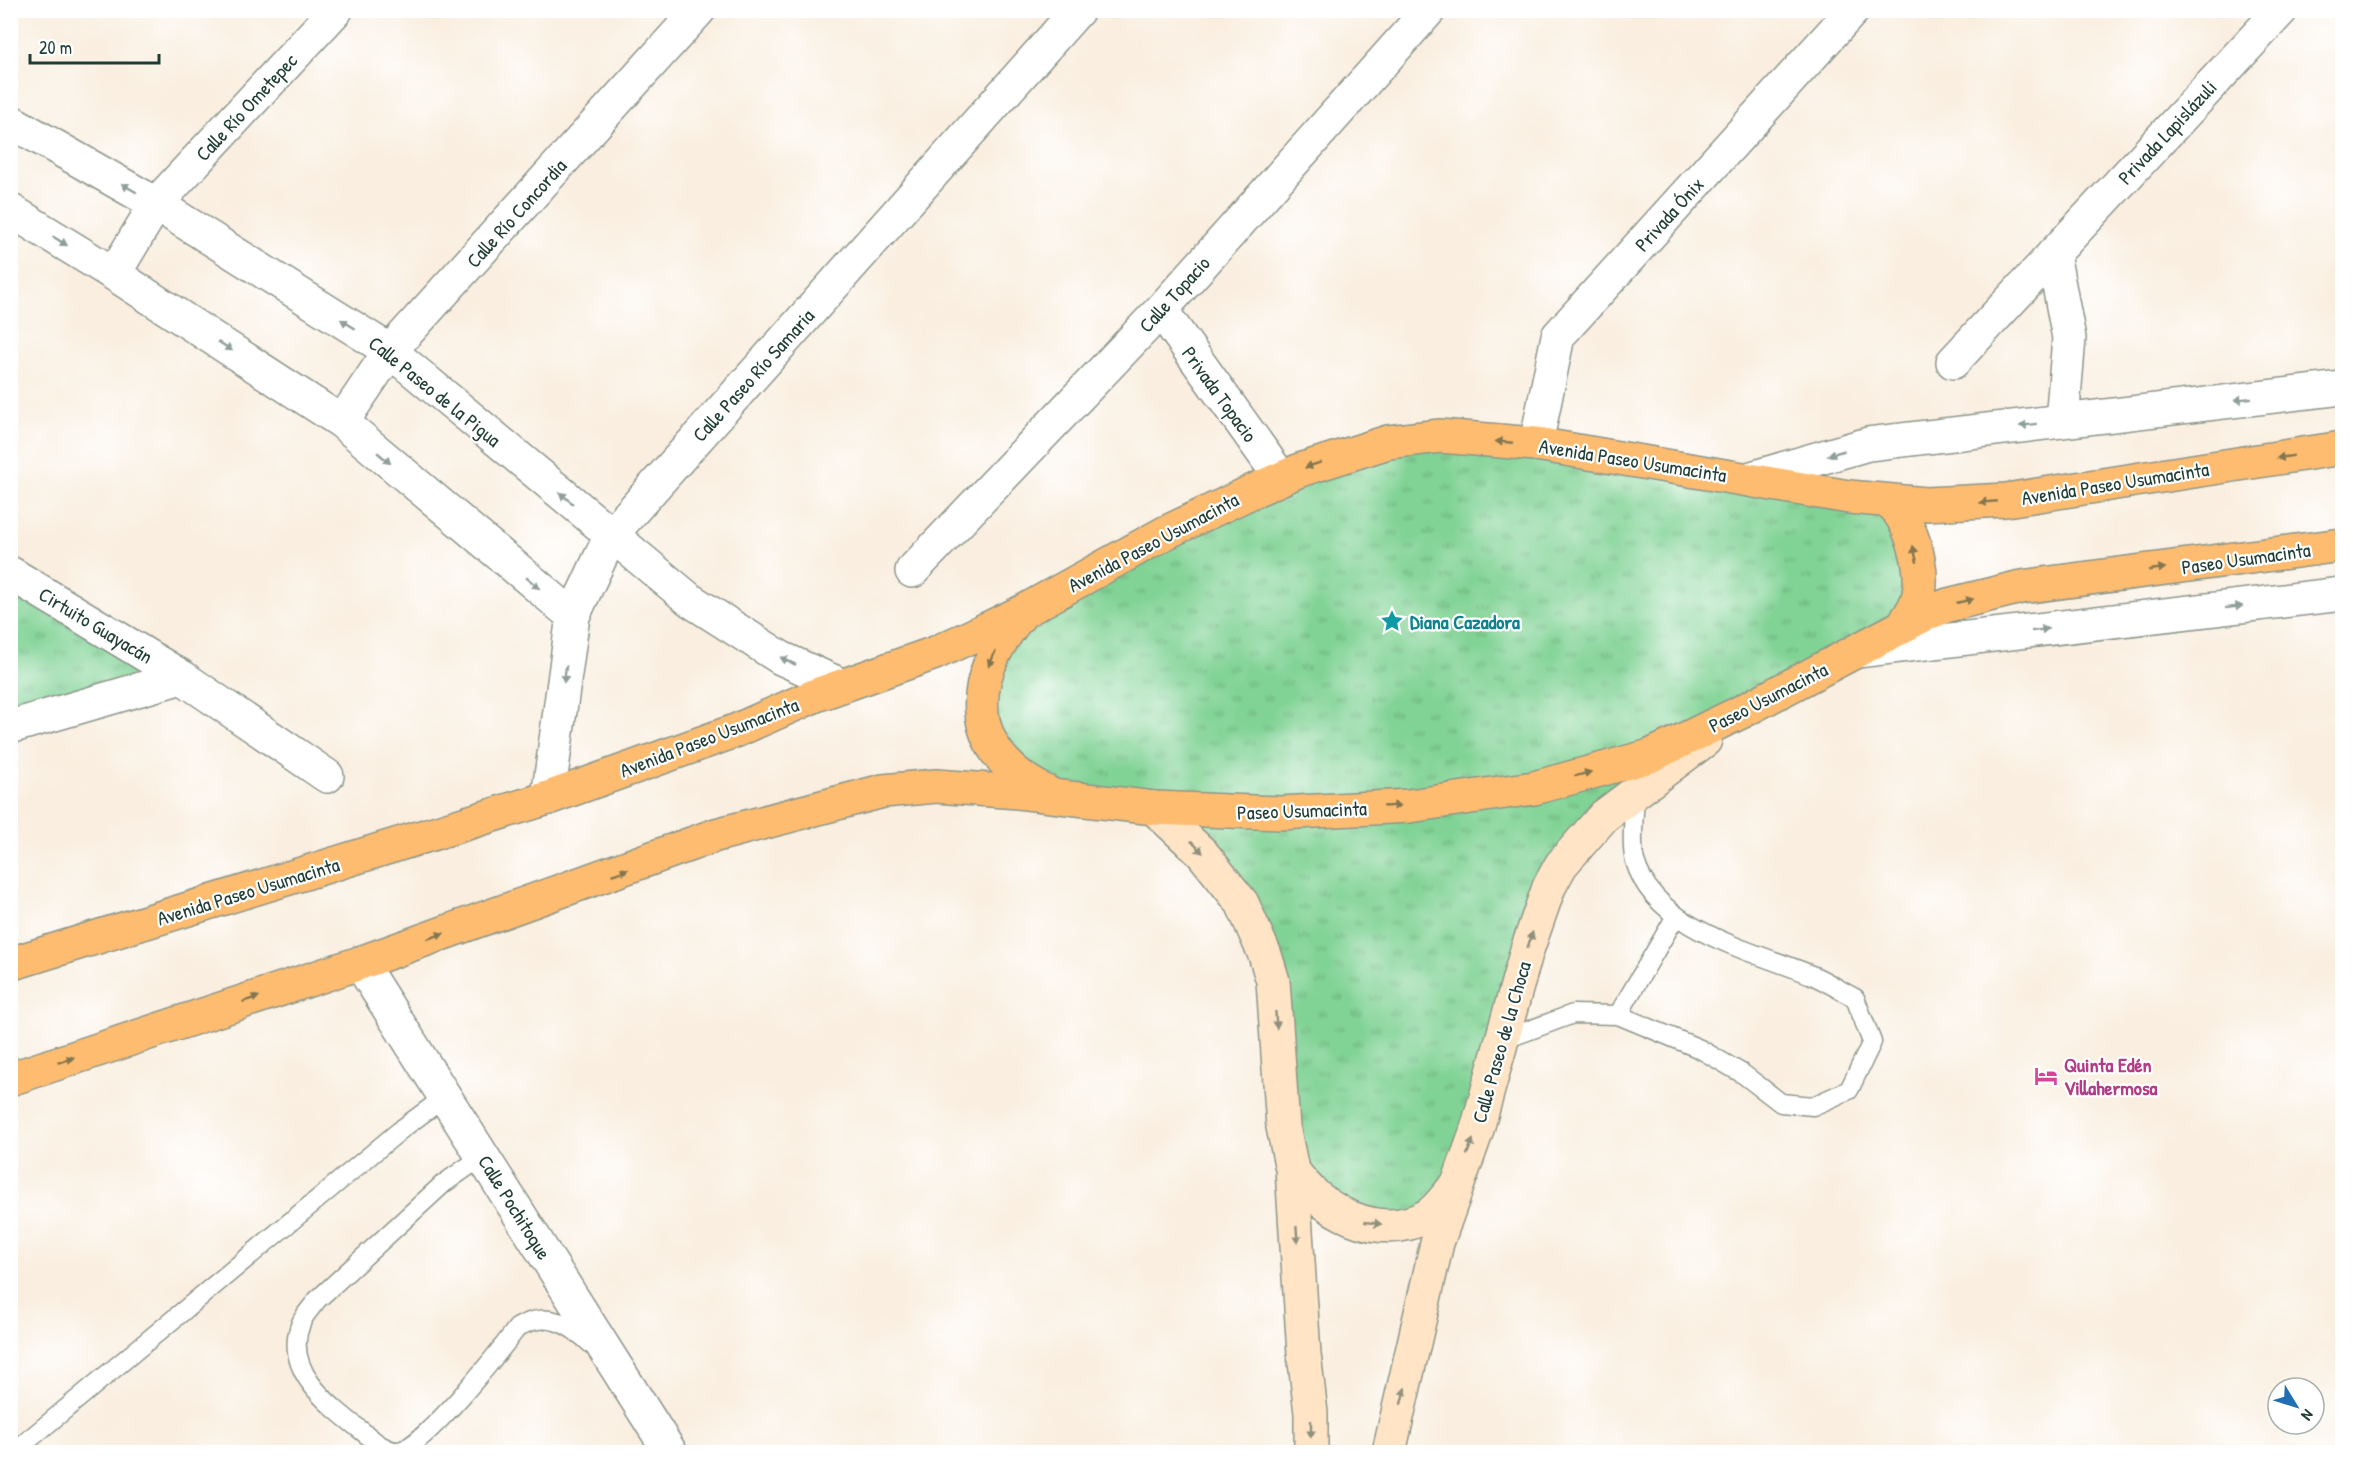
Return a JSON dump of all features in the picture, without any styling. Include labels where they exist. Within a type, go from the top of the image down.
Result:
[{"type":"main road","name":"Avenida Paseo Usumacinta","points":[[10,964],[548,798],[735,731],[841,685],[935,653],[1024,611],[1165,533],[1281,478],[1347,454],[1416,437],[1440,436],[1536,444],[1890,501],[1966,504],[2006,500],[2343,448]]},
{"type":"main road","points":[[1890,501],[1905,521],[1914,547],[1920,580],[1919,596],[1901,628]]},
{"type":"main road","name":"Paseo Usumacinta","points":[[1154,808],[1280,813],[1409,806],[1534,788],[1650,756],[1741,712],[1948,605],[2021,587],[2343,545]]},
{"type":"main road","points":[[1024,611],[1004,635],[991,661],[982,690],[981,717],[993,746],[1003,758],[1025,779],[1059,799]]},
{"type":"main road","points":[[10,1079],[360,963],[717,836],[863,795],[902,788],[936,786],[1018,792],[1059,799],[1154,808]]},
{"type":"street","name":"Calle Río Ometepec","points":[[114,274],[156,204],[336,10]]},
{"type":"street","name":"Calle Río Concordia","points":[[342,422],[390,351],[699,10]]},
{"type":"street","name":"Calle Paseo Río Samaria","points":[[548,798],[573,616],[611,535],[1078,10]]},
{"type":"street","name":"Calle Topacio","points":[[912,571],[1161,310],[1429,10]]},
{"type":"street","name":"Privada Ónix","points":[[1536,444],[1558,336],[1853,10]]},
{"type":"street","name":"Privada Lapislázuli","points":[[1953,362],[2281,10]]},
{"type":"street","name":"Calle Paseo de la Pigua","points":[[10,121],[156,204],[390,351],[690,600],[782,658],[841,685]]},
{"type":"street","points":[[10,210],[114,274],[342,422],[573,616]]},
{"type":"street","points":[[2053,254],[2069,338],[2062,421]]},
{"type":"street","name":"Privada Topacio","points":[[1161,310],[1281,478]]},
{"type":"street","points":[[1748,479],[1868,444],[2343,388]]},
{"type":"street","name":"Cirtuito Guayacán","points":[[10,573],[182,677],[327,776]]},
{"type":"street","points":[[1857,651],[2343,594]]},
{"type":"street","name":"Cirtuito Guayacán","points":[[10,728],[182,677]]},
{"type":"street","name":"Calle Paseo de la Choca","points":[[1389,1452],[1437,1243],[1503,1041],[1527,950],[1553,879],[1561,865],[1592,828],[1635,792],[1741,712]]},
{"type":"street","points":[[1154,808],[1177,827],[1222,875],[1242,903],[1265,955],[1273,981],[1283,1127],[1292,1169],[1304,1353],[1311,1413],[1311,1452]]},
{"type":"street","name":"Calle Pochitoque","points":[[360,963],[670,1452]]},
{"type":"street","points":[[1292,1169],[1309,1191],[1331,1208],[1357,1220],[1382,1224],[1411,1221],[1426,1216],[1437,1208],[1458,1182]]},
{"type":"lane","points":[[1503,1041],[1573,1014],[1618,1015],[1700,1048],[1743,1074],[1781,1103],[1813,1106],[1849,1090],[1872,1042],[1855,998],[1814,976],[1740,950],[1676,916],[1649,892],[1634,859],[1635,792]]},
{"type":"lane","points":[[1618,1015],[1676,916]]},
{"type":"lane","points":[[14,1452],[403,1128],[445,1097]]},
{"type":"lane","points":[[483,1156],[443,1184],[317,1300],[301,1322],[296,1345],[308,1382],[378,1444],[388,1450],[400,1451],[429,1431],[517,1328],[530,1320],[541,1319],[564,1323],[610,1358]]},
{"type":"green space","points":[[1388,442],[1890,501],[1919,596],[1741,712],[1573,850],[1458,1182],[1411,1221],[1309,1191],[1265,955],[1154,808],[1059,799],[1003,758],[984,678],[1024,611]]},
{"type":"green space","points":[[11,573],[182,677],[11,727]]},
{"type":"place","name":"Diana Cazadora","points":[[1392,621]]},
{"type":"place","name":"Quinta Edén Villahermosa","points":[[2046,1076]]}]
